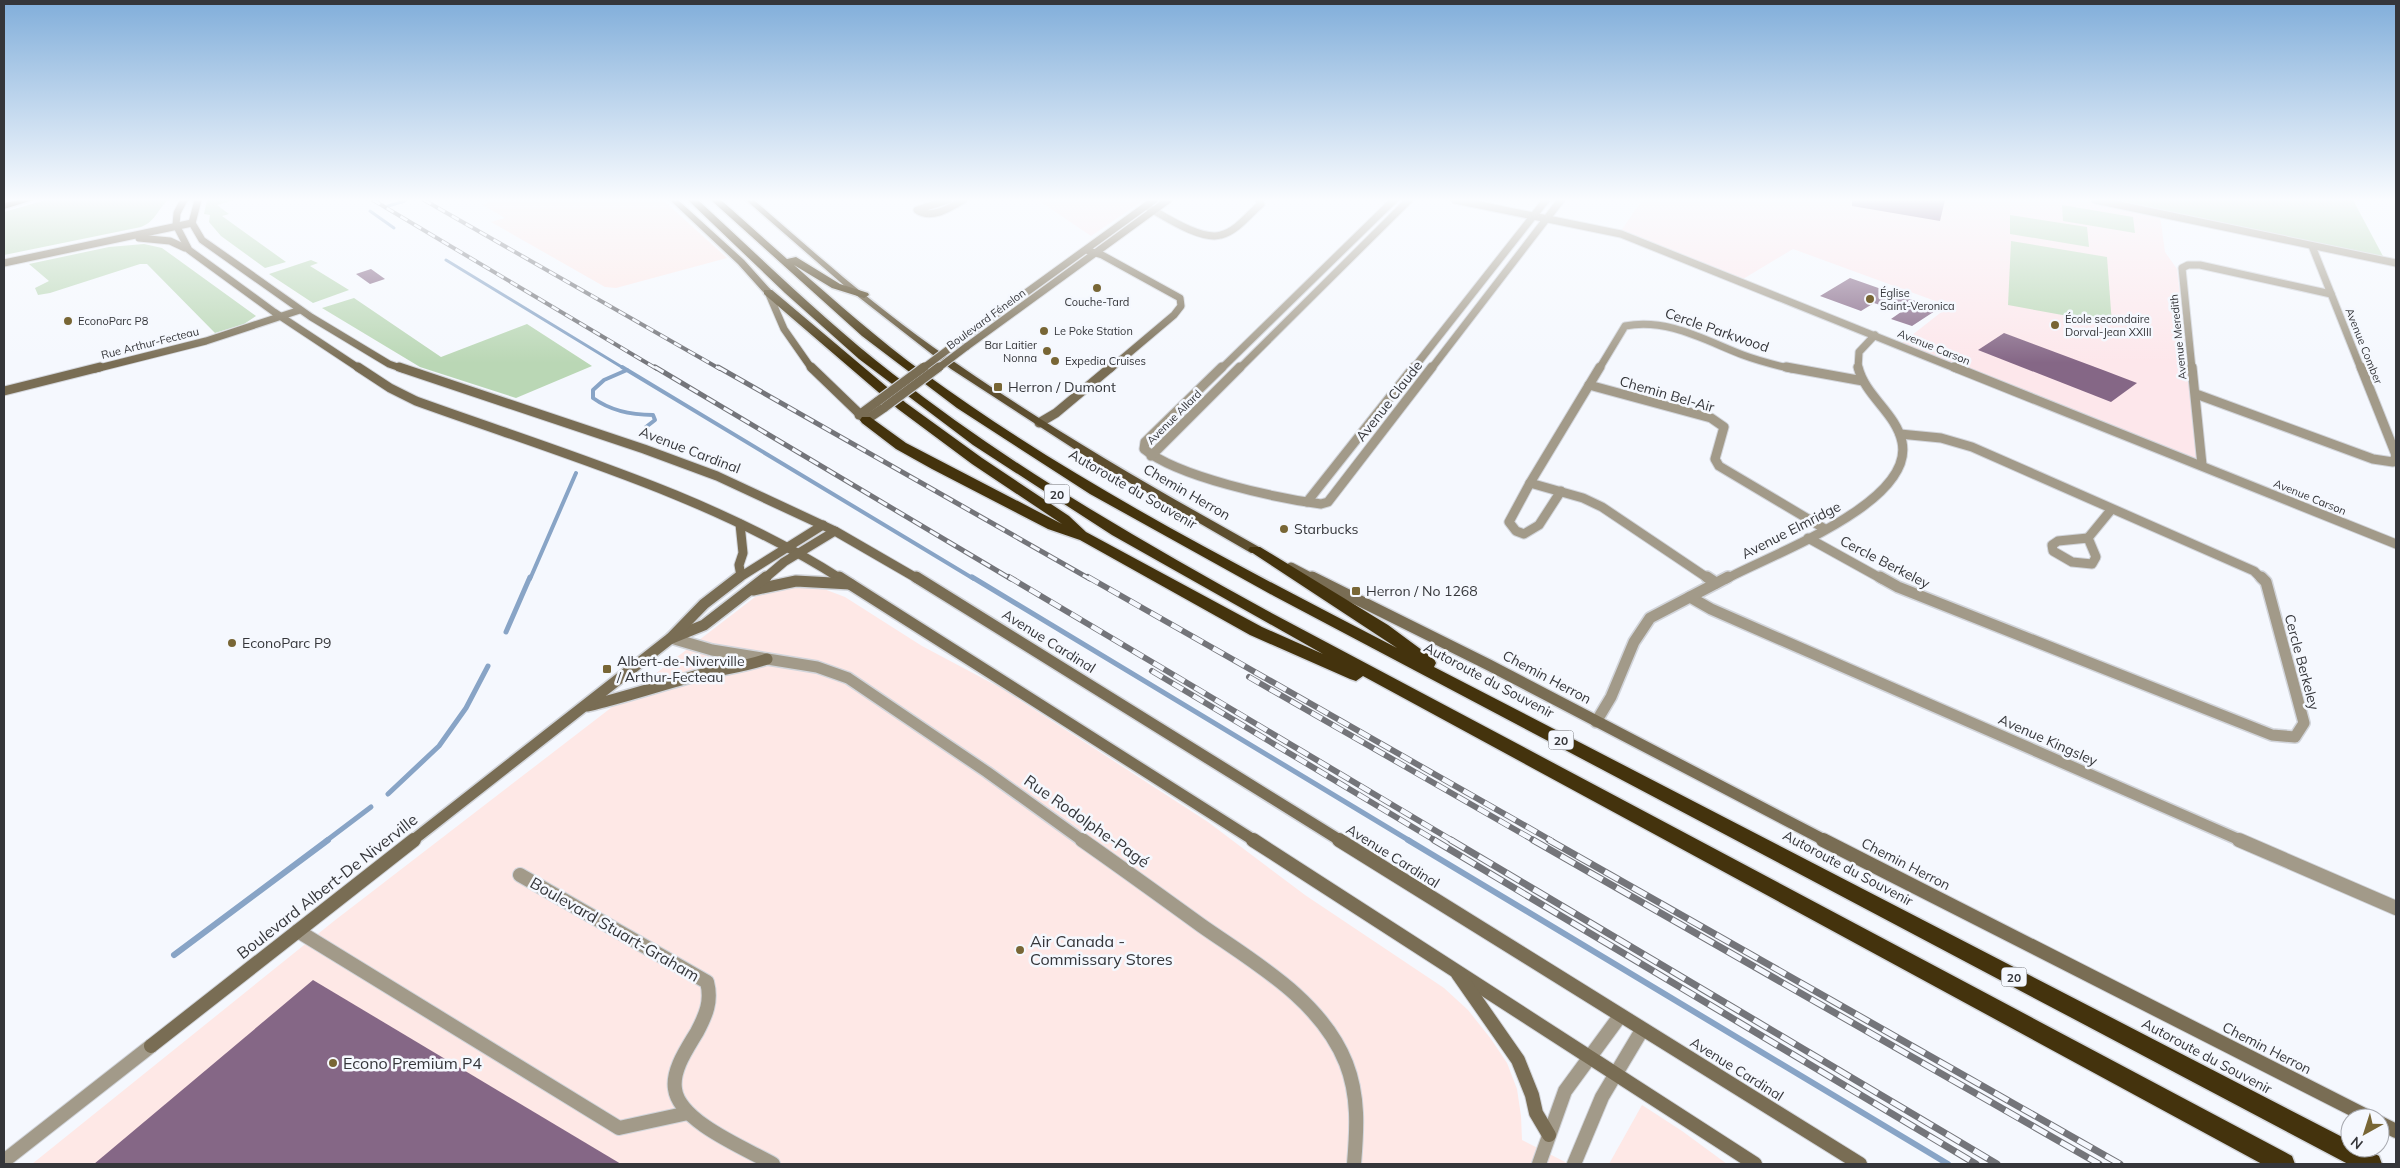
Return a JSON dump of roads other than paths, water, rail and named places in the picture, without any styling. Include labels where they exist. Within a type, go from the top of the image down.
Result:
[{"type":"highway","name":"20","points":[[753,255],[868,360],[1011,465],[1108,526],[1218,590],[2284,1164]]},
{"type":"highway","name":"Autoroute du Souvenir","points":[[777,255],[891,354],[1012,440],[1086,486],[1185,543],[2372,1164]]},
{"type":"highway","points":[[783,255],[836,286],[864,296]]},
{"type":"highway","points":[[768,292],[902,406],[978,461],[1064,519],[1085,537]]},
{"type":"highway","points":[[862,418],[895,441],[937,466],[1053,526],[1085,537],[1256,631],[1466,724]]},
{"type":"highway","points":[[1255,550],[1382,628],[1466,690]]},
{"type":"main road","points":[[4,258],[22,255]]},
{"type":"main road","points":[[4,263],[43,255]]},
{"type":"main road","points":[[195,255],[280,316],[390,388],[416,401],[636,480],[740,524],[799,552],[1755,1164]]},
{"type":"main road","name":"Avenue Cardinal","points":[[222,255],[300,310],[370,354],[401,369],[680,462],[752,491],[829,528],[945,595],[1860,1164]]},
{"type":"main road","points":[[733,255],[768,292],[772,306],[803,357],[820,378],[862,418]]},
{"type":"main road","name":"Chemin Herron","points":[[815,255],[864,296],[954,366],[1100,462],[1255,550],[1471,656],[1880,869],[2350,1108]]},
{"type":"main road","name":"Boulevard Fénelon","points":[[862,418],[958,342],[1080,255]]},
{"type":"main road","name":"Boulevard Fénelon","points":[[881,404],[966,347],[1095,255]]},
{"type":"main road","points":[[1039,423],[1056,413],[1174,314],[1181,306],[1181,301],[1177,296],[1100,255]]},
{"type":"main road","name":"Rue Arthur-Fecteau","points":[[4,391],[206,341],[300,310]]},
{"type":"main road","points":[[740,524],[743,553],[739,565],[741,576]]},
{"type":"main road","name":"Boulevard Albert-De Niverville","points":[[151,1046],[585,707],[671,638],[687,617],[741,576],[787,546],[829,528]]},
{"type":"main road","name":"Boulevard Albert-De Niverville","points":[[671,638],[704,625],[829,528]]},
{"type":"main road","points":[[751,590],[796,581],[851,584]]},
{"type":"main road","points":[[585,707],[648,691],[690,677],[740,668],[767,659]]},
{"type":"main road","points":[[1454,970],[1518,1060],[1532,1095],[1536,1113],[1549,1135]]},
{"type":"street","name":"Avenue Allard","points":[[1338,255],[1145,442],[1144,449],[1151,456],[1354,255]]},
{"type":"street","name":"Avenue Claude","points":[[1307,502],[1503,255]]},
{"type":"street","name":"Avenue Claude","points":[[1151,456],[1166,463],[1220,480],[1307,502],[1321,504],[1328,502],[1520,255]]},
{"type":"street","name":"Avenue Carson","points":[[1673,255],[2396,544]]},
{"type":"street","name":"Avenue Comber","points":[[2196,394],[2373,460],[2393,462],[2396,456],[2315,255]]},
{"type":"street","points":[[2354,255],[2396,263]]},
{"type":"street","points":[[1332,260],[1346,263]]},
{"type":"street","name":"Avenue Meredith","points":[[2202,465],[2182,268],[2188,265],[2200,265],[2331,294]]},
{"type":"street","points":[[1470,296],[1485,299]]},
{"type":"street","name":"Cercle Parkwood","points":[[1561,491],[1536,530],[1529,533],[1520,532],[1512,528],[1509,522],[1530,483],[1625,326],[1637,322],[1649,322],[1667,326],[1756,359],[1810,373],[1863,380]]},
{"type":"street","name":"Avenue Elmridge","points":[[1596,722],[1606,709],[1645,624],[1657,613],[1808,538],[1864,507],[1878,496],[1899,468],[1904,453],[1900,434],[1863,380],[1857,364],[1857,355],[1875,335]]},
{"type":"street","points":[[1251,339],[1265,343]]},
{"type":"street","name":"Chemin Bel-Air","points":[[1589,386],[1711,418],[1724,427],[1716,459],[1720,466],[1825,529]]},
{"type":"street","name":"Cercle Berkeley","points":[[1808,538],[1898,588],[2272,735],[2295,737],[2304,723],[2266,582],[2254,571],[2111,510],[1972,447],[1941,438],[1900,434]]},
{"type":"street","points":[[1530,483],[1561,491],[1602,507],[1716,583]]},
{"type":"street","points":[[2088,538],[2111,510]]},
{"type":"street","name":"Avenue Kingsley","points":[[1690,597],[1720,613],[2396,908]]},
{"type":"street","name":"Rue Rodolphe-Pagé","points":[[671,638],[712,650],[826,670],[857,683],[1163,897],[1297,996],[1330,1033],[1343,1055],[1350,1074],[1357,1113],[1354,1164]]},
{"type":"street","name":"Boulevard Stuart-Graham","points":[[520,875],[707,982],[711,988],[709,1006],[684,1054],[674,1086],[680,1104],[688,1113],[773,1164]]},
{"type":"street","points":[[298,931],[619,1128],[688,1113]]},
{"type":"street","points":[[1540,1164],[1565,1091],[1571,1080],[1591,1058],[1620,1016]]},
{"type":"street","points":[[1574,1164],[1593,1117],[1615,1074],[1642,1030]]},
{"type":"street","name":"Boulevard Albert-De Niverville","points":[[4,1161],[151,1046]]},
{"type":"waterway","points":[[446,260],[625,369]]},
{"type":"waterway","points":[[622,367],[627,370]]},
{"type":"waterway","points":[[627,370],[974,579]]},
{"type":"waterway","points":[[627,370],[604,380],[593,390],[593,398],[607,406],[622,411],[653,415],[655,420],[646,427]]},
{"type":"waterway","points":[[530,579],[576,473]]},
{"type":"waterway","points":[[506,632],[530,577]]},
{"type":"waterway","points":[[972,577],[1410,841]]},
{"type":"waterway","points":[[388,794],[439,746],[466,708],[488,666]]},
{"type":"waterway","points":[[326,841],[371,807]]},
{"type":"waterway","points":[[174,955],[328,840]]},
{"type":"waterway","points":[[1408,840],[1948,1164]]},
{"type":"railway","points":[[465,255],[657,369]]},
{"type":"railway","points":[[519,255],[720,369]]},
{"type":"railway","points":[[655,367],[1011,579]]},
{"type":"railway","points":[[718,367],[1090,579]]},
{"type":"railway","points":[[1009,577],[1453,841]]},
{"type":"railway","points":[[1088,577],[1552,841]]},
{"type":"railway","points":[[1152,671],[1436,841]]},
{"type":"railway","points":[[1249,677],[1535,841]]},
{"type":"railway","points":[[1434,840],[1976,1164]]},
{"type":"railway","points":[[1451,840],[1997,1164]]},
{"type":"railway","points":[[1533,840],[2099,1164]]},
{"type":"railway","points":[[1549,840],[2120,1164]]},
{"type":"place","name":"Couche-Tard","points":[[1097,288]]},
{"type":"place","name":"Église Saint-Veronica","points":[[1870,299]]},
{"type":"place","name":"EconoParc P8","points":[[68,321]]},
{"type":"place","name":"École secondaire Dorval-Jean XXIII","points":[[2055,325]]},
{"type":"place","name":"Le Poke Station","points":[[1044,331]]},
{"type":"place","name":"Bar Laitier Nonna","points":[[1047,351]]},
{"type":"place","name":"Expedia Cruises","points":[[1055,361]]},
{"type":"place","name":"Herron / Dumont","points":[[998,387]]},
{"type":"place","name":"Starbucks","points":[[1284,529]]},
{"type":"place","name":"Herron / No 1268","points":[[1356,591]]},
{"type":"place","name":"EconoParc P9","points":[[232,643]]},
{"type":"place","name":"Albert-de-Niverville / Arthur-Fecteau","points":[[607,669]]},
{"type":"place","name":"Air Canada - Commissary Stores","points":[[1020,950]]},
{"type":"place","name":"Econo Premium P4","points":[[333,1063]]}]
